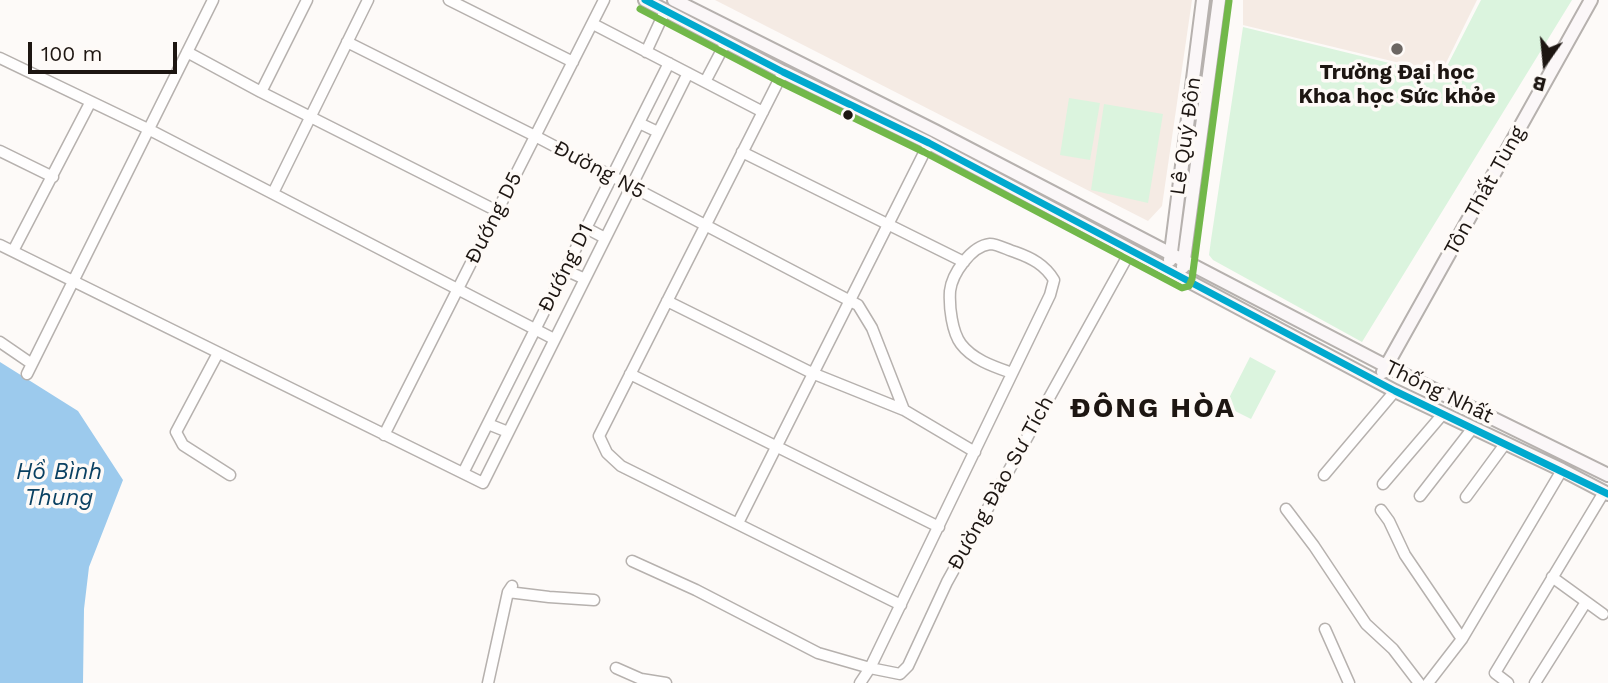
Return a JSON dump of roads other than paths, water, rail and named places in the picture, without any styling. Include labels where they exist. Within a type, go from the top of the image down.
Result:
[{"type":"main road","name":"Thống Nhất","points":[[645,0],[783,72],[932,137],[1170,254],[1386,366],[1608,475]]},
{"type":"main road","name":"Thống Nhất","points":[[674,0],[789,58],[932,137],[1130,252],[1442,415],[1606,493]]},
{"type":"main road","name":"Lê Quý Đôn","points":[[1169,271],[1203,0]]},
{"type":"main road","name":"Lê Quý Đôn","points":[[1182,278],[1219,0]]},
{"type":"main road","name":"Tôn Thất Tùng","points":[[1377,381],[1591,0]]},
{"type":"main road","points":[[783,72],[789,58]]},
{"type":"main road","points":[[1196,62],[1212,63]]},
{"type":"street","points":[[27,374],[213,0]]},
{"type":"street","points":[[261,92],[307,0]]},
{"type":"street","points":[[272,193],[368,0]]},
{"type":"street","points":[[449,0],[573,62]]},
{"type":"street","name":"Đướng D5","points":[[384,435],[604,0]]},
{"type":"street","points":[[646,52],[665,11]]},
{"type":"street","points":[[593,24],[763,112]]},
{"type":"street","name":"Đường N5","points":[[347,42],[849,299]]},
{"type":"street","points":[[705,82],[726,43]]},
{"type":"street","points":[[187,52],[497,211]]},
{"type":"street","points":[[0,58],[148,129],[554,339]]},
{"type":"street","name":"Đướng D1","points":[[669,63],[463,473],[483,483],[688,73]]},
{"type":"street","points":[[783,72],[599,436],[607,453],[621,466],[901,605]]},
{"type":"street","points":[[13,251],[90,103]]},
{"type":"street","points":[[639,123],[658,132]]},
{"type":"street","points":[[737,523],[932,137]]},
{"type":"street","points":[[0,151],[53,177]]},
{"type":"street","points":[[743,152],[964,262]]},
{"type":"street","points":[[586,228],[605,238]]},
{"type":"street","points":[[860,683],[901,605],[939,527],[1013,373],[1050,295],[1054,280],[1047,269],[1030,258],[991,244],[976,248],[964,262],[950,289],[954,326],[961,344],[983,361],[1013,373]]},
{"type":"street","points":[[0,245],[463,473]]},
{"type":"street","name":"Đường Đào Sư Tích","points":[[870,668],[900,674],[908,666],[947,582],[1130,252]]},
{"type":"street","points":[[565,270],[585,278]]},
{"type":"street","points":[[849,299],[865,313],[904,410]]},
{"type":"street","points":[[667,301],[812,373],[904,410],[975,452]]},
{"type":"street","points":[[0,342],[32,363]]},
{"type":"street","points":[[218,353],[176,432],[183,445],[230,475]]},
{"type":"street","points":[[630,374],[939,527]]},
{"type":"street","points":[[1324,475],[1395,391]]},
{"type":"street","points":[[1383,485],[1442,415]]},
{"type":"street","points":[[488,424],[508,432]]},
{"type":"street","points":[[1420,496],[1472,429]]},
{"type":"street","points":[[1466,497],[1505,443]]},
{"type":"street","points":[[1434,681],[1462,639],[1562,470]]},
{"type":"street","points":[[1508,683],[1495,673],[1606,493]]},
{"type":"street","points":[[1286,509],[1366,624],[1393,649],[1419,683]]},
{"type":"street","points":[[1381,510],[1389,520],[1411,564],[1462,639]]},
{"type":"street","points":[[632,561],[696,590],[818,653],[870,668]]},
{"type":"street","points":[[1552,578],[1602,614]]},
{"type":"street","points":[[488,683],[510,589],[549,597],[594,600]]},
{"type":"street","points":[[1535,683],[1586,603]]},
{"type":"street","points":[[1325,629],[1349,683]]},
{"type":"street","points":[[616,668],[641,679],[666,683]]},
{"type":"water","name":"Hồ Bình Thung","points":[[0,362],[78,411],[123,480],[89,567],[84,609],[83,683],[0,683]]},
{"type":"place","name":"Trường Đại học Khoa học Sức khỏe","points":[[1397,49]]},
{"type":"district","name":"ĐÔNG HÒA","points":[[1153,409]]}]
